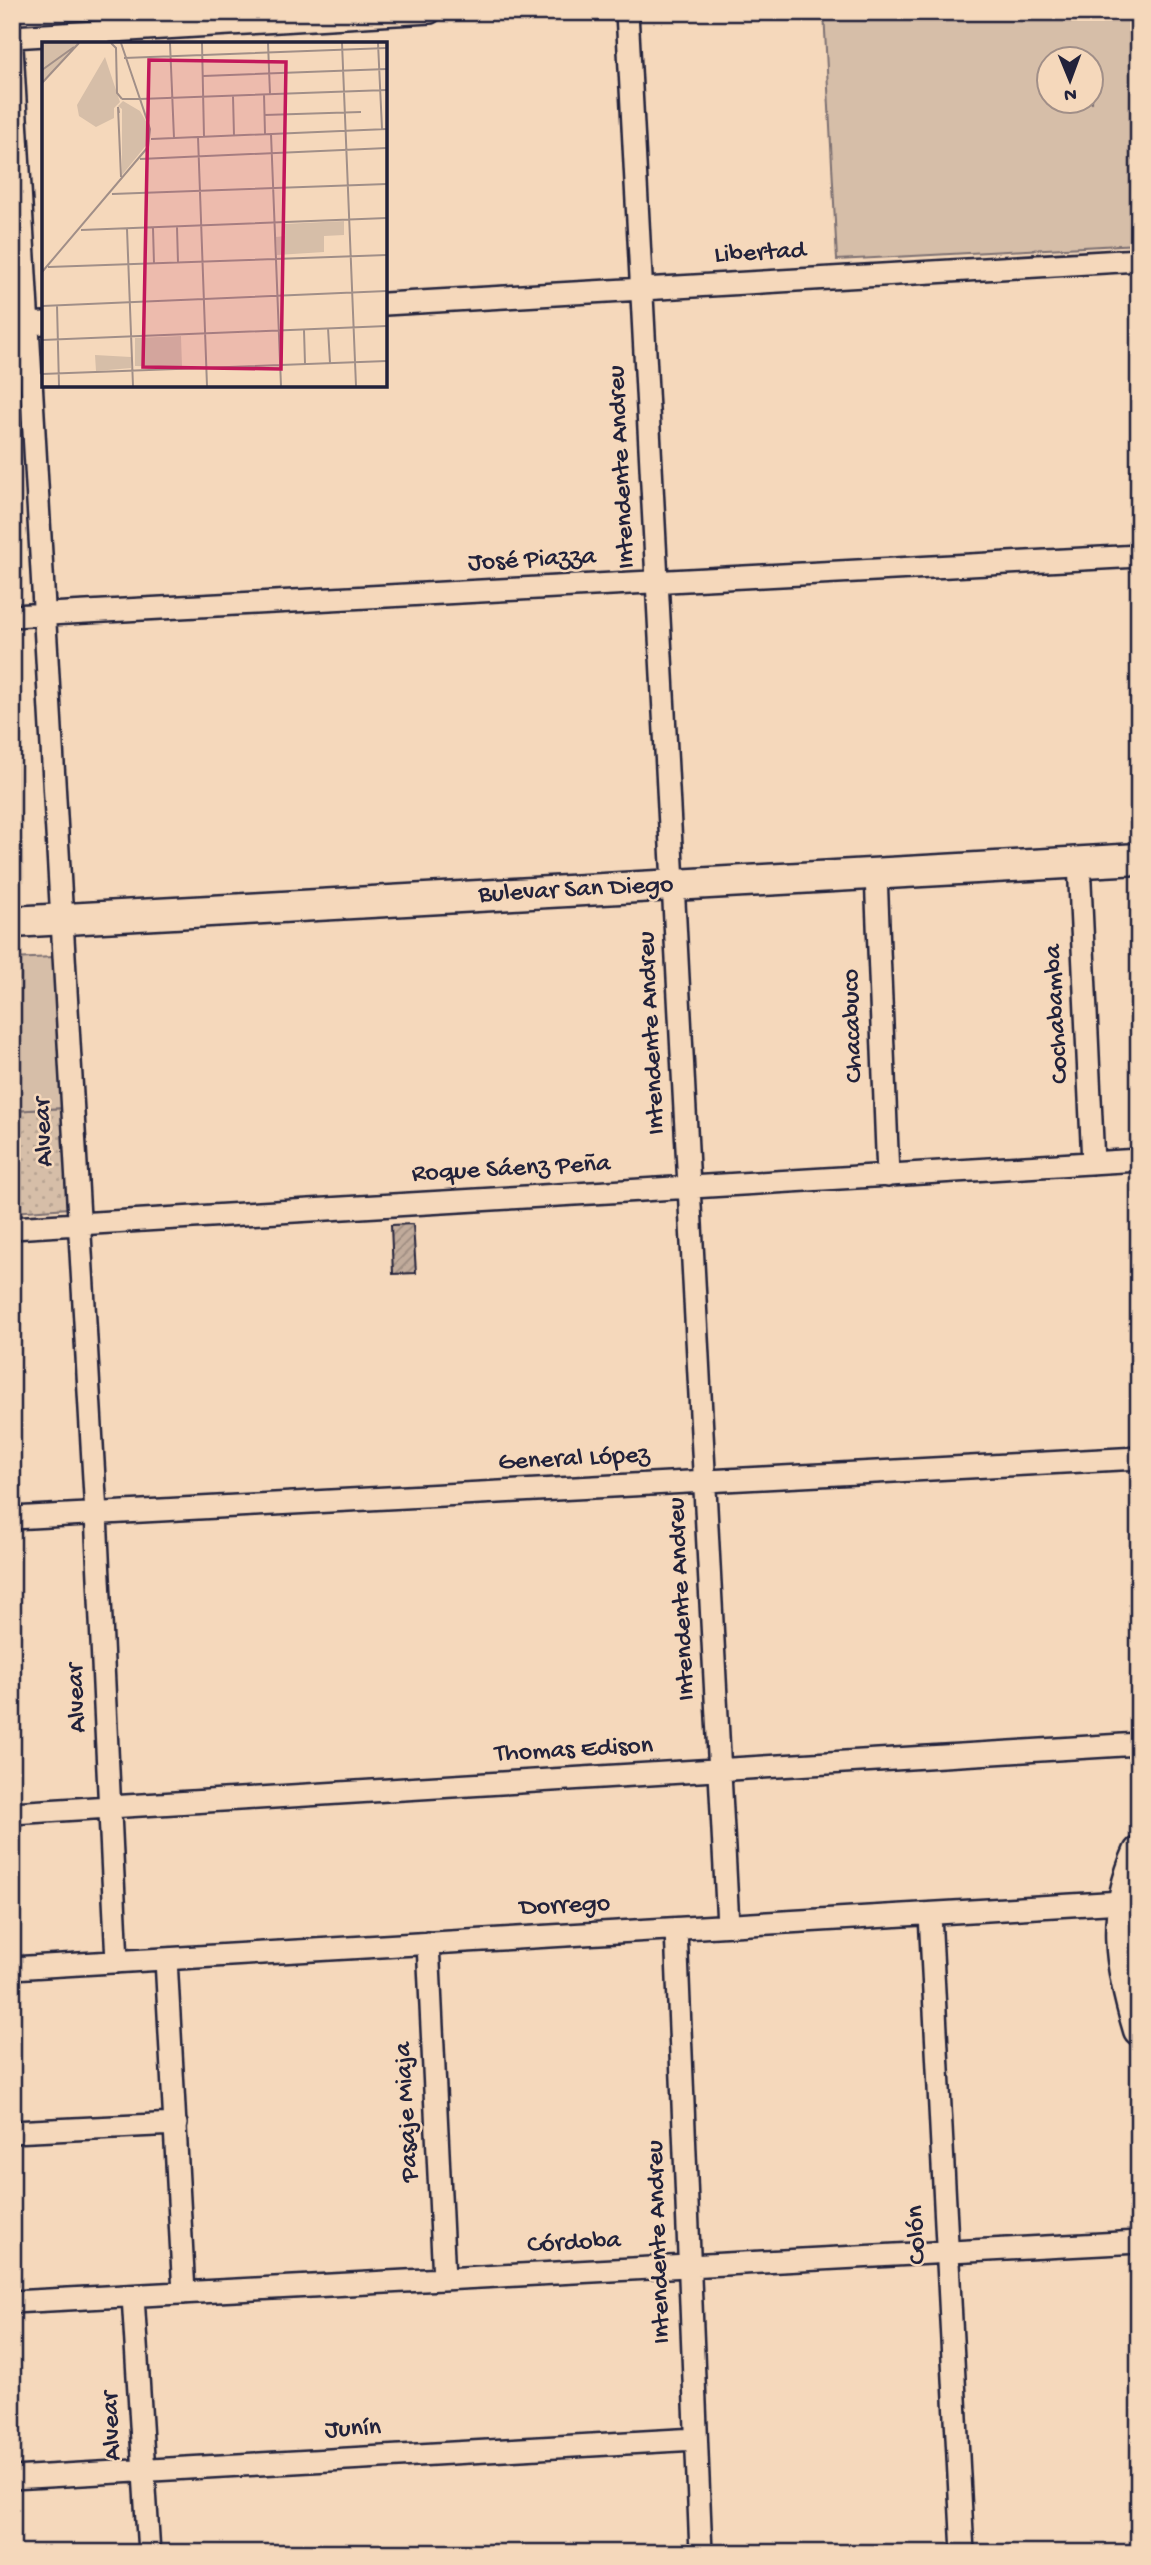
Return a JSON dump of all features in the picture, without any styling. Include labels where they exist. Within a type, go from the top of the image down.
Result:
[{"type":"street","points":[[12,37],[430,12]]},
{"type":"street","name":"Intendente Andreu","points":[[626,12],[728,1926]]},
{"type":"street","name":"Alvear","points":[[12,48],[96,1514],[117,1962]]},
{"type":"street","name":"Libertad","points":[[387,304],[1139,260]]},
{"type":"street","name":"José Piazza","points":[[12,615],[1139,555]]},
{"type":"street","name":"Bulevar San Diego","points":[[12,922],[1139,859]]},
{"type":"street","name":"Cochabamba","points":[[1079,862],[1093,1163]]},
{"type":"street","name":"Chacabuco","points":[[876,874],[888,1176]]},
{"type":"street","name":"Roque Sáenz Peña","points":[[12,1228],[1139,1160]]},
{"type":"street","name":"General López","points":[[12,1518],[1139,1458]]},
{"type":"street","name":"Thomas Edison","points":[[12,1813],[1139,1744]]},
{"type":"street","points":[[1139,1852],[1128,1875],[1122,1902],[1120,1943],[1126,1986],[1139,2030]]},
{"type":"street","name":"Dorrego","points":[[12,1968],[1122,1902]]},
{"type":"street","name":"Colón","points":[[930,1914],[963,2553]]},
{"type":"street","name":"Intendente Andreu","points":[[676,1929],[701,2553]]},
{"type":"street","name":"Pasaje Miaja","points":[[428,1943],[444,2279]]},
{"type":"street","points":[[166,1959],[184,2293]]},
{"type":"street","points":[[12,2132],[176,2124]]},
{"type":"street","name":"Córdoba","points":[[12,2302],[1139,2242]]},
{"type":"street","name":"Alvear","points":[[133,2296],[149,2553]]},
{"type":"street","name":"Junín","points":[[12,2478],[696,2439]]},
{"type":"shaded area","points":[[824,12],[1139,12],[1139,244],[837,260]]},
{"type":"shaded area","points":[[12,637],[25,882],[12,882]]},
{"type":"shaded area","points":[[53,957],[63,1108],[12,1111],[12,959]]},
{"type":"shaded area","points":[[63,1108],[69,1208],[12,1212],[12,1111]]},
{"type":"building","points":[[413,1224],[416,1273],[393,1274],[391,1225]]}]
